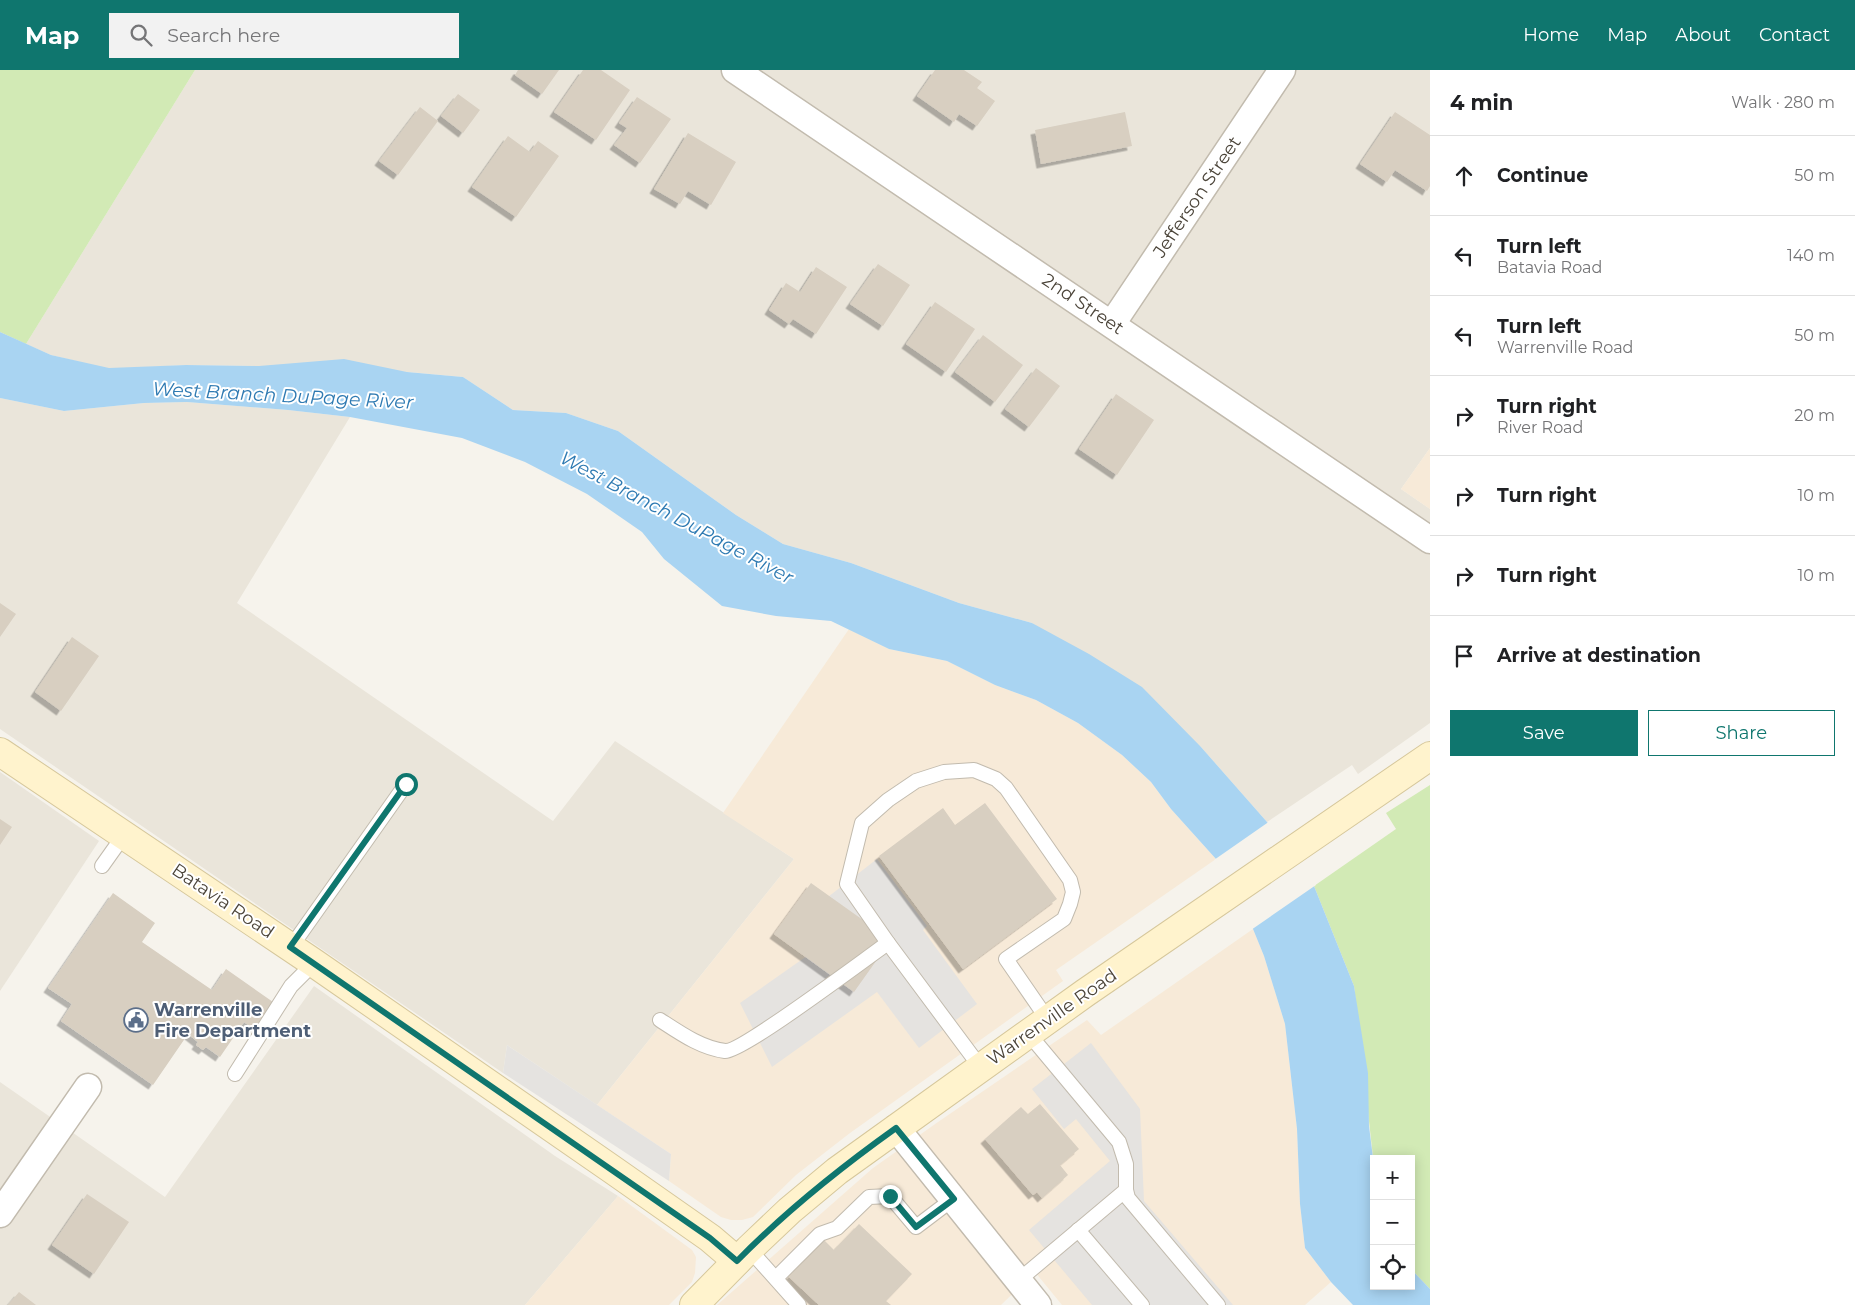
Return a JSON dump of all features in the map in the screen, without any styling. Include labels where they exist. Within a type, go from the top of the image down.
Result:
[{"type":"main road","name":"Batavia Road","points":[[0,752],[314,963],[710,1238],[743,1255]]},
{"type":"main road","name":"Warrenville Road","points":[[694,1305],[743,1255],[837,1171],[1085,993],[1430,756]]},
{"type":"street","name":"2nd Street","points":[[735,70],[1430,540]]},
{"type":"street","name":"Jefferson Street","points":[[1112,324],[1282,70]]},
{"type":"street","points":[[0,1214],[88,1087]]},
{"type":"street","points":[[896,1128],[1038,1305]]},
{"type":"lane","points":[[981,1068],[888,943],[847,884],[862,823],[888,800],[916,781],[944,772],[974,770],[996,779],[1006,788],[1070,880],[1073,892],[1064,919],[1006,959],[1038,1027],[1119,1142],[1126,1164],[1126,1190],[1128,1198],[1218,1305]]},
{"type":"lane","points":[[290,947],[406,784]]},
{"type":"lane","points":[[102,866],[124,835]]},
{"type":"lane","points":[[660,1020],[699,1043],[728,1051],[755,1038],[888,943]]},
{"type":"lane","points":[[235,1074],[291,986],[314,963]]},
{"type":"lane","points":[[1019,1280],[1126,1190]]},
{"type":"lane","points":[[776,1278],[820,1234],[837,1228],[870,1197],[890,1196],[916,1227],[954,1199]]},
{"type":"lane","points":[[1078,1230],[1142,1305]]},
{"type":"lane","points":[[743,1255],[776,1278],[800,1305]]},
{"type":"shaded area","points":[[195,70],[1430,70],[1430,448],[1401,489],[1430,509],[1430,723],[1358,774],[1352,765],[1267,822],[1201,747],[1032,623],[959,603],[851,563],[783,544],[736,515],[618,431],[566,413],[513,410],[463,377],[408,372],[259,366],[186,365],[109,369],[51,355],[26,344]]},
{"type":"shaded area","points":[[0,398],[64,411],[144,403],[187,402],[350,417],[237,603],[553,821],[615,741],[794,859],[597,1105],[507,1045],[503,1073],[0,729]]},
{"type":"shaded area","points":[[1430,448],[1430,509],[1401,489]]},
{"type":"shaded area","points":[[849,629],[889,649],[947,661],[995,685],[1036,700],[1078,723],[1122,755],[1151,782],[1171,809],[1216,859],[1056,970],[1063,981],[850,1133],[796,1175],[753,1217],[731,1220],[721,1217],[669,1181],[671,1154],[597,1105],[794,859],[723,813]]},
{"type":"shaded area","points":[[0,772],[99,841],[0,991]]},
{"type":"shaded area","points":[[877,859],[927,926],[923,930],[977,1004],[919,1048],[877,992],[772,1067],[740,1003],[834,937],[815,907]]},
{"type":"shaded area","points":[[1253,929],[1264,956],[1285,1024],[1297,1129],[1300,1204],[1305,1248],[1331,1282],[1305,1305],[1062,1305],[1035,1272],[1001,1305],[717,1305],[873,1168],[938,1122],[1087,1020],[1101,1035]]},
{"type":"shaded area","points":[[314,986],[555,1156],[618,1196],[525,1305],[0,1305],[0,1082],[165,1197]]},
{"type":"shaded area","points":[[1091,1043],[1140,1109],[1144,1201],[1233,1305],[1092,1305],[1029,1230],[1110,1161],[1076,1119],[1064,1129],[1032,1089]]},
{"type":"shaded area","points":[[507,1045],[671,1154],[669,1181],[503,1073]]},
{"type":"shaded area","points":[[618,1196],[692,1250],[696,1257],[695,1273],[692,1282],[669,1305],[525,1305]]},
{"type":"green space","points":[[0,70],[195,70],[26,344],[0,332]]},
{"type":"green space","points":[[1430,785],[1430,1289],[1415,1273],[1415,1155],[1373,1155],[1354,986],[1314,886],[1396,829],[1386,813]]},
{"type":"water","name":"West Branch DuPage River","points":[[0,332],[51,355],[109,368],[186,365],[259,366],[344,359],[407,372],[463,377],[513,410],[566,413],[618,431],[736,515],[783,544],[851,563],[959,603],[1032,623],[1089,654],[1142,687],[1201,747],[1267,822],[1314,886],[1354,986],[1368,1073],[1369,1126],[1373,1155],[1370,1155],[1370,1290],[1415,1290],[1415,1273],[1430,1289],[1430,1305],[1353,1305],[1331,1282],[1305,1248],[1300,1204],[1297,1129],[1285,1024],[1264,956],[1242,902],[1216,859],[1171,809],[1151,782],[1122,755],[1078,723],[1036,700],[995,685],[947,661],[889,649],[831,621],[776,616],[722,606],[664,559],[642,532],[587,494],[525,462],[462,438],[350,417],[288,410],[187,402],[144,403],[64,411],[0,398]]},
{"type":"pier","points":[[1270,821],[1316,885],[1251,930],[1240,903],[1214,860]]},
{"type":"building","points":[[518,70],[559,70],[542,94],[515,75]]},
{"type":"building","points":[[583,70],[601,70],[630,90],[596,140],[554,112]]},
{"type":"building","points":[[935,70],[964,70],[982,82],[977,88],[995,101],[977,126],[959,114],[954,122],[917,96]]},
{"type":"building","points":[[458,94],[480,110],[463,133],[441,116]]},
{"type":"building","points":[[637,97],[671,119],[640,163],[614,145],[627,128],[619,123]]},
{"type":"building","points":[[420,107],[438,121],[398,175],[379,161]]},
{"type":"building","points":[[1125,112],[1132,146],[1041,164],[1035,130]]},
{"type":"building","points":[[1395,112],[1430,135],[1430,186],[1427,191],[1395,170],[1387,182],[1360,164]]},
{"type":"building","points":[[688,133],[736,162],[711,205],[688,191],[680,204],[654,189]]},
{"type":"building","points":[[508,136],[530,152],[538,141],[559,156],[516,217],[472,187]]},
{"type":"building","points":[[878,264],[910,285],[883,326],[850,304]]},
{"type":"building","points":[[816,267],[847,287],[816,334],[793,319],[789,324],[769,310],[786,283],[800,292]]},
{"type":"building","points":[[935,302],[975,329],[946,372],[906,344]]},
{"type":"building","points":[[983,335],[1023,365],[995,402],[955,372]]},
{"type":"building","points":[[1036,368],[1060,386],[1029,427],[1005,409]]},
{"type":"building","points":[[1116,394],[1154,420],[1117,475],[1079,449]]},
{"type":"building","points":[[0,603],[16,614],[0,637]]},
{"type":"building","points":[[72,637],[99,656],[61,711],[35,692]]},
{"type":"building","points":[[985,803],[1057,899],[963,969],[879,856],[943,808],[955,825]]},
{"type":"building","points":[[0,819],[12,827],[0,845]]},
{"type":"building","points":[[811,883],[891,940],[854,992],[774,934]]},
{"type":"building","name":"Warrenville Fire Department","points":[[113,893],[155,923],[142,942],[212,990],[226,969],[273,1002],[254,1029],[244,1022],[220,1057],[206,1047],[203,1050],[196,1045],[198,1042],[188,1034],[153,1085],[61,1021],[72,1004],[48,988]]},
{"type":"building","points":[[1040,1104],[1079,1149],[1060,1165],[1068,1175],[1042,1198],[1037,1192],[1033,1195],[985,1139],[1021,1107],[1028,1114]]},
{"type":"building","points":[[87,1194],[129,1222],[94,1274],[52,1245]]},
{"type":"building","points":[[859,1224],[912,1274],[886,1301],[891,1305],[819,1305],[789,1277],[824,1240],[834,1250]]},
{"type":"building","points":[[19,1292],[36,1305],[8,1305]]},
{"type":"place","name":"Warrenville Fire Department","points":[[136,1020]]},
{"type":"route","points":[[406,784],[290,947],[710,1238],[737,1261],[789,1212],[837,1171],[896,1128],[954,1199],[916,1227],[890,1196]]}]
